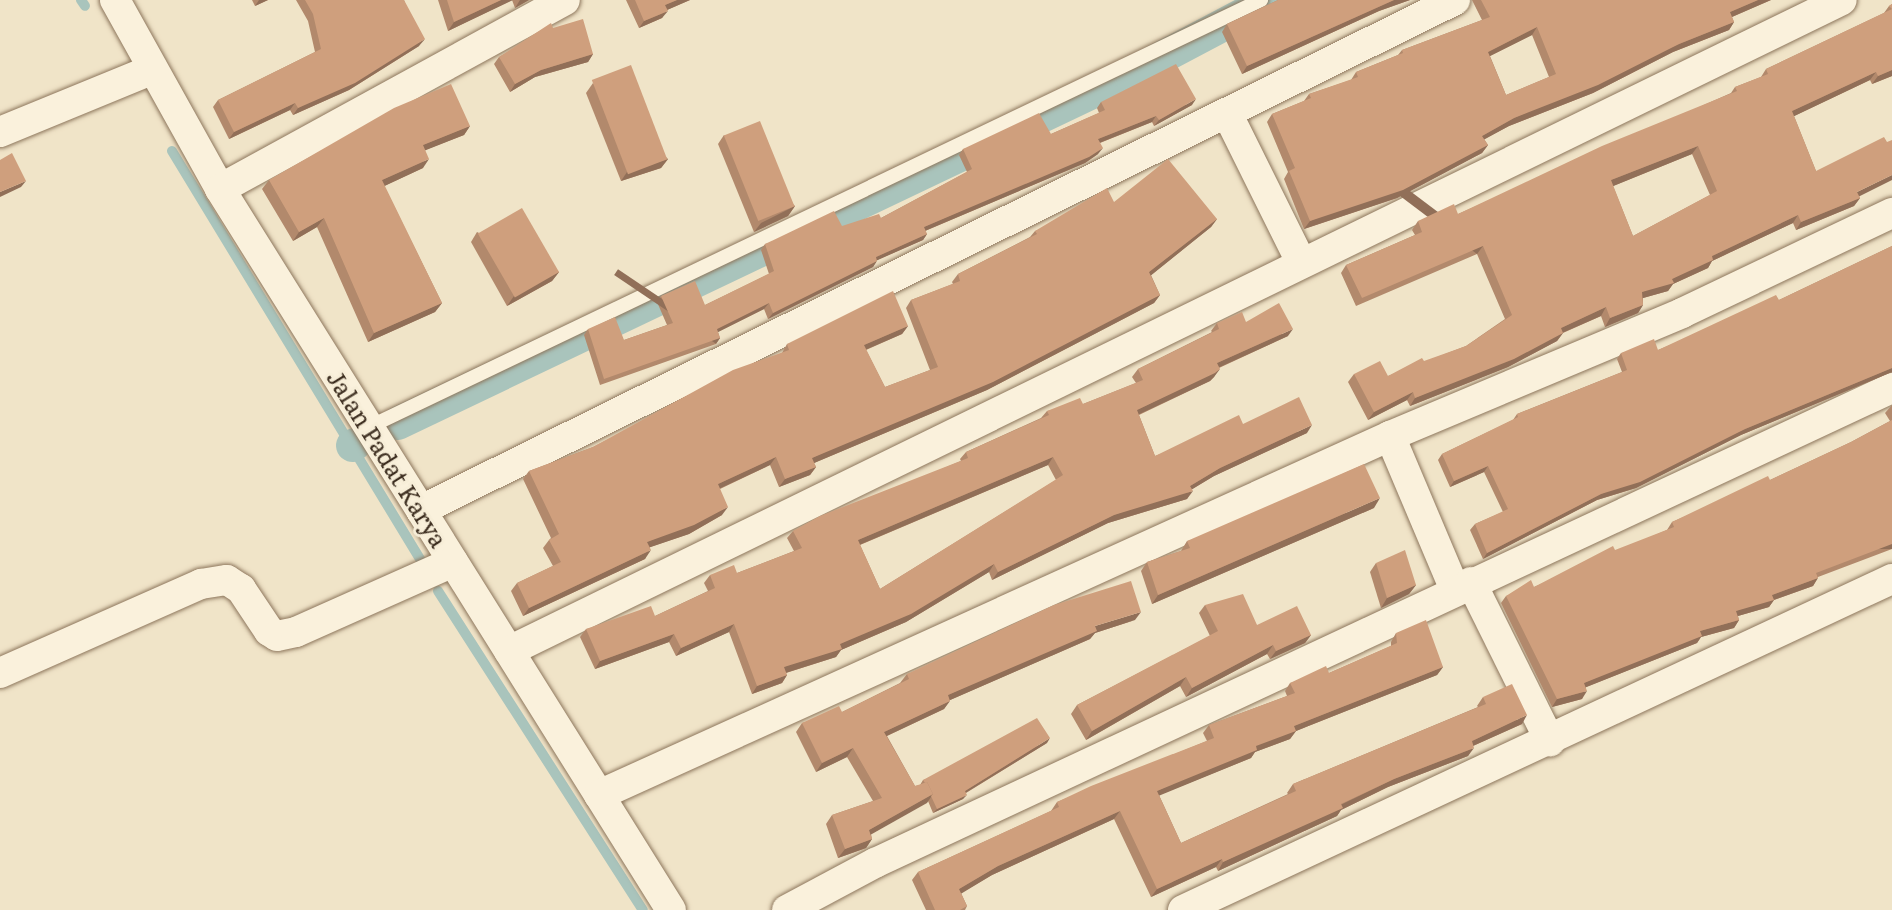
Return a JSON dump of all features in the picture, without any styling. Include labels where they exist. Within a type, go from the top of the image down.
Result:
[{"type":"street","points":[[220,189],[565,0]]},
{"type":"street","points":[[421,510],[1455,0]]},
{"type":"street","points":[[509,651],[1842,0]]},
{"type":"street","name":"Jalan Padat Karya","points":[[118,1],[151,70],[220,189],[671,910]]},
{"type":"street","points":[[0,132],[151,70]]},
{"type":"street","points":[[1227,113],[1301,262]]},
{"type":"street","points":[[599,794],[1391,436],[1682,313],[1892,212]]},
{"type":"street","points":[[787,910],[875,863],[1463,586],[1892,388]]},
{"type":"street","points":[[1391,436],[1463,586],[1550,741]]},
{"type":"street","points":[[0,673],[201,584],[227,580],[241,589],[269,631],[277,636],[296,632],[453,562]]},
{"type":"street","points":[[1182,910],[1550,741],[1892,579]]},
{"type":"lane","points":[[369,427],[1261,0]]},
{"type":"building","points":[[305,0],[404,0],[425,39],[355,83],[298,108],[295,103],[234,132],[218,100],[321,49],[313,14]]},
{"type":"building","points":[[447,0],[501,0],[454,22]]},
{"type":"building","points":[[635,0],[677,0],[665,5],[668,11],[644,21]]},
{"type":"building","points":[[1278,0],[1394,0],[1247,66],[1227,24]]},
{"type":"building","points":[[1481,0],[1758,0],[1730,12],[1734,22],[1679,44],[1598,85],[1514,118],[1482,136],[1488,145],[1403,190],[1310,221],[1289,171],[1295,168],[1272,114],[1311,98],[1309,94],[1358,77],[1356,72],[1403,53],[1402,50],[1490,17]],"holes":[[[1537,27],[1556,74],[1506,95],[1488,52]]]},
{"type":"building","points":[[1892,9],[1892,70],[1878,76],[1876,72],[1792,111],[1816,171],[1884,137],[1887,142],[1892,140],[1892,175],[1857,192],[1860,198],[1801,222],[1798,215],[1712,256],[1713,260],[1672,279],[1674,283],[1642,292],[1643,305],[1610,318],[1606,307],[1561,328],[1563,333],[1514,359],[1415,398],[1413,392],[1374,412],[1354,374],[1380,361],[1388,376],[1422,358],[1424,361],[1466,346],[1512,315],[1483,246],[1362,298],[1346,265],[1422,232],[1418,221],[1454,204],[1458,214],[1602,146],[1737,91],[1735,87],[1768,74],[1766,69]],"holes":[[[1698,146],[1717,191],[1633,236],[1611,180]]]},
{"type":"building","points":[[583,19],[593,54],[541,70],[515,84],[499,57],[551,23],[553,28]]},
{"type":"building","points":[[1176,64],[1196,99],[1159,120],[1156,116],[1098,139],[1103,148],[1089,157],[924,227],[927,234],[876,257],[877,261],[773,313],[769,303],[717,329],[720,338],[604,379],[588,329],[615,317],[624,340],[673,323],[661,296],[695,281],[705,305],[774,271],[765,244],[834,211],[842,226],[879,214],[881,218],[972,169],[963,149],[1039,113],[1051,134],[1105,110],[1101,102]]},
{"type":"building","points":[[631,65],[667,159],[628,174],[592,80]]},
{"type":"building","points":[[451,84],[470,126],[423,145],[429,159],[382,180],[442,303],[374,333],[324,218],[299,232],[269,180],[394,108]]},
{"type":"building","points":[[760,121],[794,206],[758,221],[724,136]]},
{"type":"building","points":[[12,153],[26,181],[0,192],[0,160]]},
{"type":"building","points":[[1168,159],[1217,219],[1149,272],[1160,295],[993,382],[812,458],[816,467],[785,479],[776,457],[718,484],[728,507],[694,525],[647,542],[651,550],[529,608],[517,583],[561,562],[549,540],[559,534],[529,471],[593,447],[733,370],[789,350],[787,344],[893,291],[908,326],[864,345],[885,387],[938,367],[911,300],[960,281],[958,274],[1037,234],[1035,231],[1107,188],[1114,202]]},
{"type":"building","points":[[522,208],[559,272],[515,298],[478,234]]},
{"type":"building","points":[[1892,246],[1892,368],[1745,429],[1640,482],[1601,494],[1487,553],[1475,524],[1508,509],[1488,466],[1454,481],[1442,454],[1518,417],[1517,414],[1627,370],[1621,353],[1654,339],[1658,350],[1776,295],[1779,300]]},
{"type":"building","points":[[1279,303],[1293,329],[1217,363],[1220,369],[1215,373],[1137,410],[1155,456],[1239,415],[1243,424],[1299,397],[1312,425],[1220,468],[1190,486],[1193,491],[1114,515],[998,572],[994,564],[911,614],[840,644],[842,649],[784,667],[787,675],[757,686],[734,624],[681,648],[674,634],[600,661],[586,629],[651,606],[655,616],[715,588],[710,575],[734,565],[737,573],[802,548],[793,531],[820,516],[968,458],[966,452],[1049,415],[1047,411],[1080,398],[1083,404],[1143,380],[1138,369],[1219,329],[1217,323],[1242,312],[1246,322]],"holes":[[[1053,457],[1063,475],[880,589],[858,540]]]},
{"type":"building","points":[[1892,420],[1892,544],[1816,573],[1818,578],[1772,595],[1774,600],[1736,611],[1739,620],[1700,631],[1702,636],[1584,683],[1587,691],[1557,699],[1506,596],[1531,580],[1534,587],[1613,546],[1615,550],[1674,527],[1672,522],[1768,476],[1770,480]]},
{"type":"building","points":[[1364,464],[1380,498],[1158,595],[1147,562],[1190,548],[1187,541]]},
{"type":"building","points":[[1405,550],[1416,585],[1387,598],[1376,563]]},
{"type":"building","points":[[1131,581],[1141,612],[1095,626],[1097,631],[948,695],[950,701],[884,732],[915,786],[927,782],[933,794],[869,830],[872,839],[845,849],[832,815],[882,798],[853,748],[822,763],[802,723],[839,706],[842,712],[909,679],[907,674],[1054,605]]},
{"type":"building","points":[[1243,594],[1257,625],[1297,606],[1311,635],[1276,651],[1273,645],[1192,688],[1186,677],[1092,731],[1077,705],[1218,631],[1205,605]]},
{"type":"building","points":[[1426,620],[1443,667],[1294,726],[1296,731],[1256,746],[1257,750],[1157,791],[1181,843],[1296,791],[1293,784],[1486,704],[1483,697],[1512,684],[1527,715],[1472,741],[1474,748],[1394,779],[1341,804],[1343,808],[1157,889],[1120,811],[998,866],[959,889],[967,906],[960,910],[935,910],[918,872],[1059,807],[1057,802],[1091,786],[1214,738],[1209,725],[1295,693],[1290,683],[1326,666],[1329,673],[1397,643],[1396,633]]},
{"type":"building","points":[[1037,718],[1050,738],[965,791],[967,795],[937,809],[931,796],[933,794],[923,780]]},
{"type":"waterway","points":[[81,0],[85,6]]},
{"type":"waterway","points":[[397,423],[1129,74],[1269,0]]},
{"type":"waterway","points":[[172,151],[421,560]]},
{"type":"waterway","points":[[438,591],[643,910]]}]
